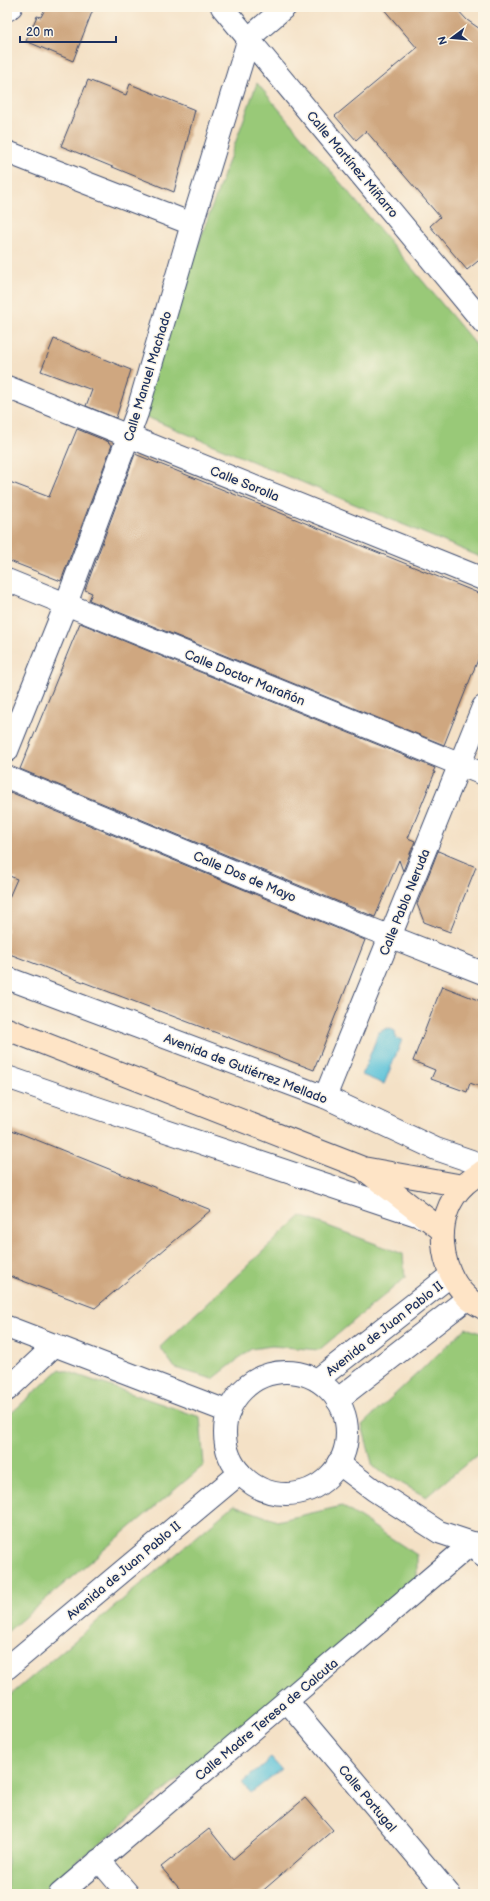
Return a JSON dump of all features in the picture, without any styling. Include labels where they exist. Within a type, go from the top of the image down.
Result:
[{"type":"main road","points":[[7,1029],[363,1168],[463,1186]]},
{"type":"main road","points":[[363,1168],[442,1231]]},
{"type":"main road","points":[[475,1303],[451,1275],[444,1253],[442,1231],[449,1207],[463,1186],[483,1171]]},
{"type":"street","points":[[7,10],[11,7]]},
{"type":"street","name":"Calle Martínez Miñarro","points":[[222,7],[483,322]]},
{"type":"street","points":[[249,38],[285,7]]},
{"type":"street","name":"Calle Manuel Machado","points":[[7,751],[66,604],[130,436],[192,224],[249,38]]},
{"type":"street","points":[[7,152],[192,224]]},
{"type":"street","name":"Calle Sorolla","points":[[7,387],[483,579]]},
{"type":"street","name":"Calle Doctor Marañón","points":[[7,580],[483,774]]},
{"type":"street","name":"Calle Pablo Neruda","points":[[325,1097],[483,707]]},
{"type":"street","name":"Calle Dos de Mayo","points":[[7,777],[390,937],[483,973]]},
{"type":"street","name":"Avenida de Gutiérrez Mellado","points":[[7,978],[325,1097],[436,1149],[483,1165]]},
{"type":"street","points":[[7,1076],[91,1106],[423,1217]]},
{"type":"street","name":"Avenida de Juan Pablo II","points":[[317,1380],[451,1275]]},
{"type":"street","points":[[337,1400],[475,1303]]},
{"type":"street","points":[[7,1327],[228,1412]]},
{"type":"street","points":[[7,1390],[55,1345]]},
{"type":"street","points":[[283,1372],[300,1373],[317,1380],[328,1389],[337,1400],[344,1415],[346,1432],[345,1448],[338,1464],[326,1478],[310,1489],[291,1494],[272,1492],[255,1485],[240,1473],[231,1459],[226,1444],[225,1428],[228,1412],[237,1396],[250,1383],[265,1375],[283,1372]]},
{"type":"street","points":[[338,1464],[374,1490],[439,1532],[479,1548]]},
{"type":"street","name":"Avenida de Juan Pablo II","points":[[7,1668],[240,1473]]},
{"type":"street","name":"Calle Madre Teresa de Calcuta","points":[[60,1894],[287,1701],[479,1548]]},
{"type":"street","name":"Calle Portugal","points":[[287,1701],[448,1894]]},
{"type":"street","points":[[99,1860],[128,1894]]},
{"type":"green space","points":[[257,83],[483,353],[483,558],[137,413]]},
{"type":"green space","points":[[301,1216],[403,1254],[405,1278],[319,1350],[272,1346],[251,1349],[213,1379],[175,1368],[160,1347]]},
{"type":"green space","points":[[466,1328],[483,1334],[483,1450],[426,1497],[373,1467],[362,1425]]},
{"type":"green space","points":[[60,1369],[200,1417],[204,1465],[7,1632],[7,1417]]},
{"type":"green space","points":[[234,1505],[277,1521],[342,1506],[417,1555],[417,1584],[38,1894],[7,1894],[7,1698]]},
{"type":"water","points":[[388,1028],[395,1031],[396,1038],[402,1040],[384,1084],[362,1075],[379,1032]]},
{"type":"water","points":[[271,1758],[281,1769],[251,1793],[242,1783]]},
{"type":"building","points":[[46,7],[94,7],[73,61],[26,41],[37,16],[41,17]]},
{"type":"building","points":[[382,7],[455,7],[467,20],[483,31],[483,257],[467,270],[430,226],[440,217],[366,131],[356,140],[335,116],[417,48]]},
{"type":"building","points":[[88,80],[126,95],[130,84],[195,110],[174,192],[61,146]]},
{"type":"building","points":[[54,339],[131,370],[116,418],[86,406],[92,390],[41,371]]},
{"type":"building","points":[[77,429],[109,442],[108,443],[112,445],[61,581],[7,560],[7,481],[49,497]]},
{"type":"building","points":[[135,454],[483,595],[483,647],[444,745],[89,600],[92,593],[85,590]]},
{"type":"building","points":[[80,623],[435,768],[433,772],[435,772],[408,838],[415,841],[403,871],[399,860],[375,917],[20,769]]},
{"type":"building","points":[[10,792],[365,940],[314,1070],[7,953],[7,902],[17,879],[7,875],[7,798]]},
{"type":"building","points":[[438,851],[476,867],[450,932],[424,922],[417,904]]},
{"type":"building","points":[[442,986],[483,1002],[483,1088],[470,1083],[467,1092],[431,1079],[435,1070],[413,1061]]},
{"type":"building","points":[[7,1128],[211,1210],[95,1308],[7,1275]]},
{"type":"building","points":[[305,1798],[333,1830],[259,1894],[184,1894],[161,1867],[209,1829],[233,1859]]}]
